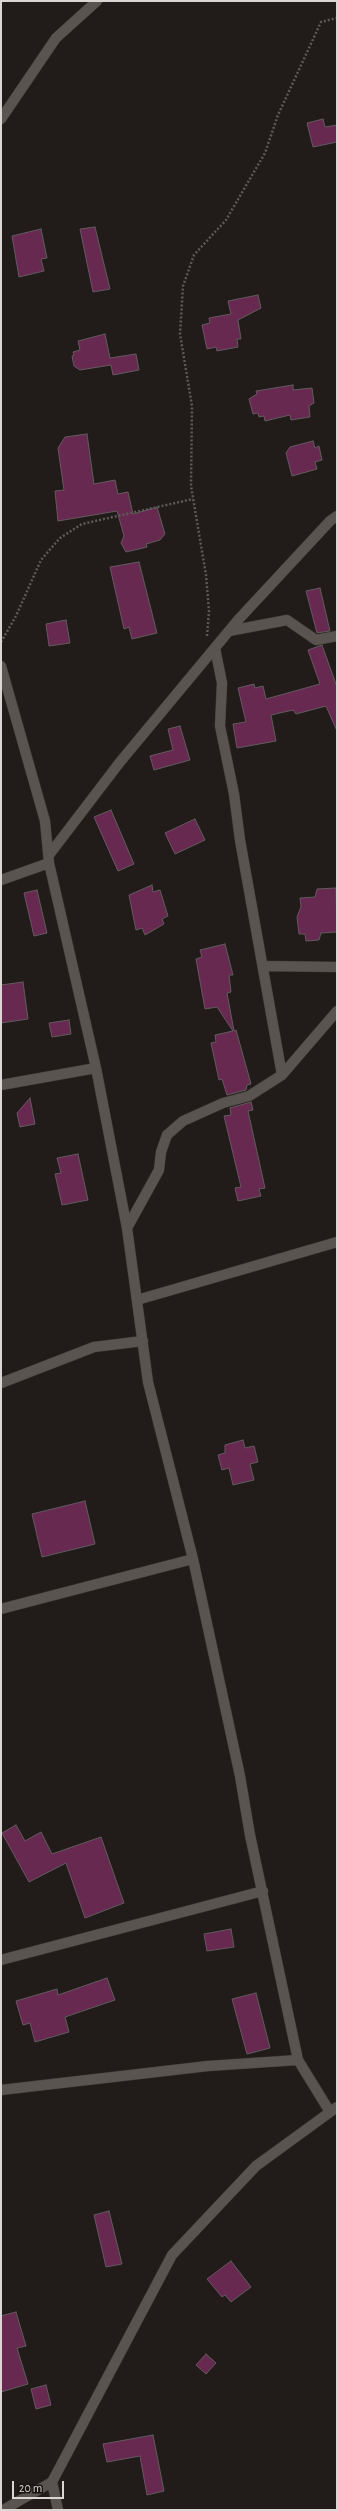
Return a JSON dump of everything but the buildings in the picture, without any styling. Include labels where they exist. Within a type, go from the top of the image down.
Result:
[{"type":"street","points":[[1,119],[56,38],[97,1]]},
{"type":"street","points":[[1,880],[49,859],[71,822],[124,756],[229,631],[330,521],[337,516]]},
{"type":"street","points":[[229,631],[287,620],[316,640],[337,636]]},
{"type":"street","points":[[215,648],[222,683],[218,718],[264,966],[282,1075]]},
{"type":"street","points":[[1,666],[44,821],[49,859],[96,1068],[127,1228],[148,1382],[193,1559],[298,2060],[334,2110],[256,2166],[172,2255],[52,2482],[3,2510]]},
{"type":"street","points":[[264,966],[337,967]]},
{"type":"street","points":[[127,1228],[160,1170],[161,1152],[167,1135],[183,1120],[223,1103],[249,1096],[282,1075],[337,1011]]},
{"type":"street","points":[[1,1085],[96,1068]]},
{"type":"street","points":[[137,1300],[337,1242]]},
{"type":"street","points":[[1,1383],[94,1347],[143,1341]]},
{"type":"street","points":[[1,1610],[193,1559]]},
{"type":"street","points":[[1,1960],[263,1891]]},
{"type":"street","points":[[1,2090],[208,2066],[298,2060]]},
{"type":"street","points":[[52,2482],[58,2510]]},
{"type":"path","points":[[204,661],[209,611],[206,575],[193,499],[192,406],[180,334],[183,286],[187,270],[194,255],[226,220],[265,154],[278,115],[321,22],[337,18]]},
{"type":"path","points":[[1,642],[16,616],[41,560],[60,538],[82,524],[193,499]]}]
